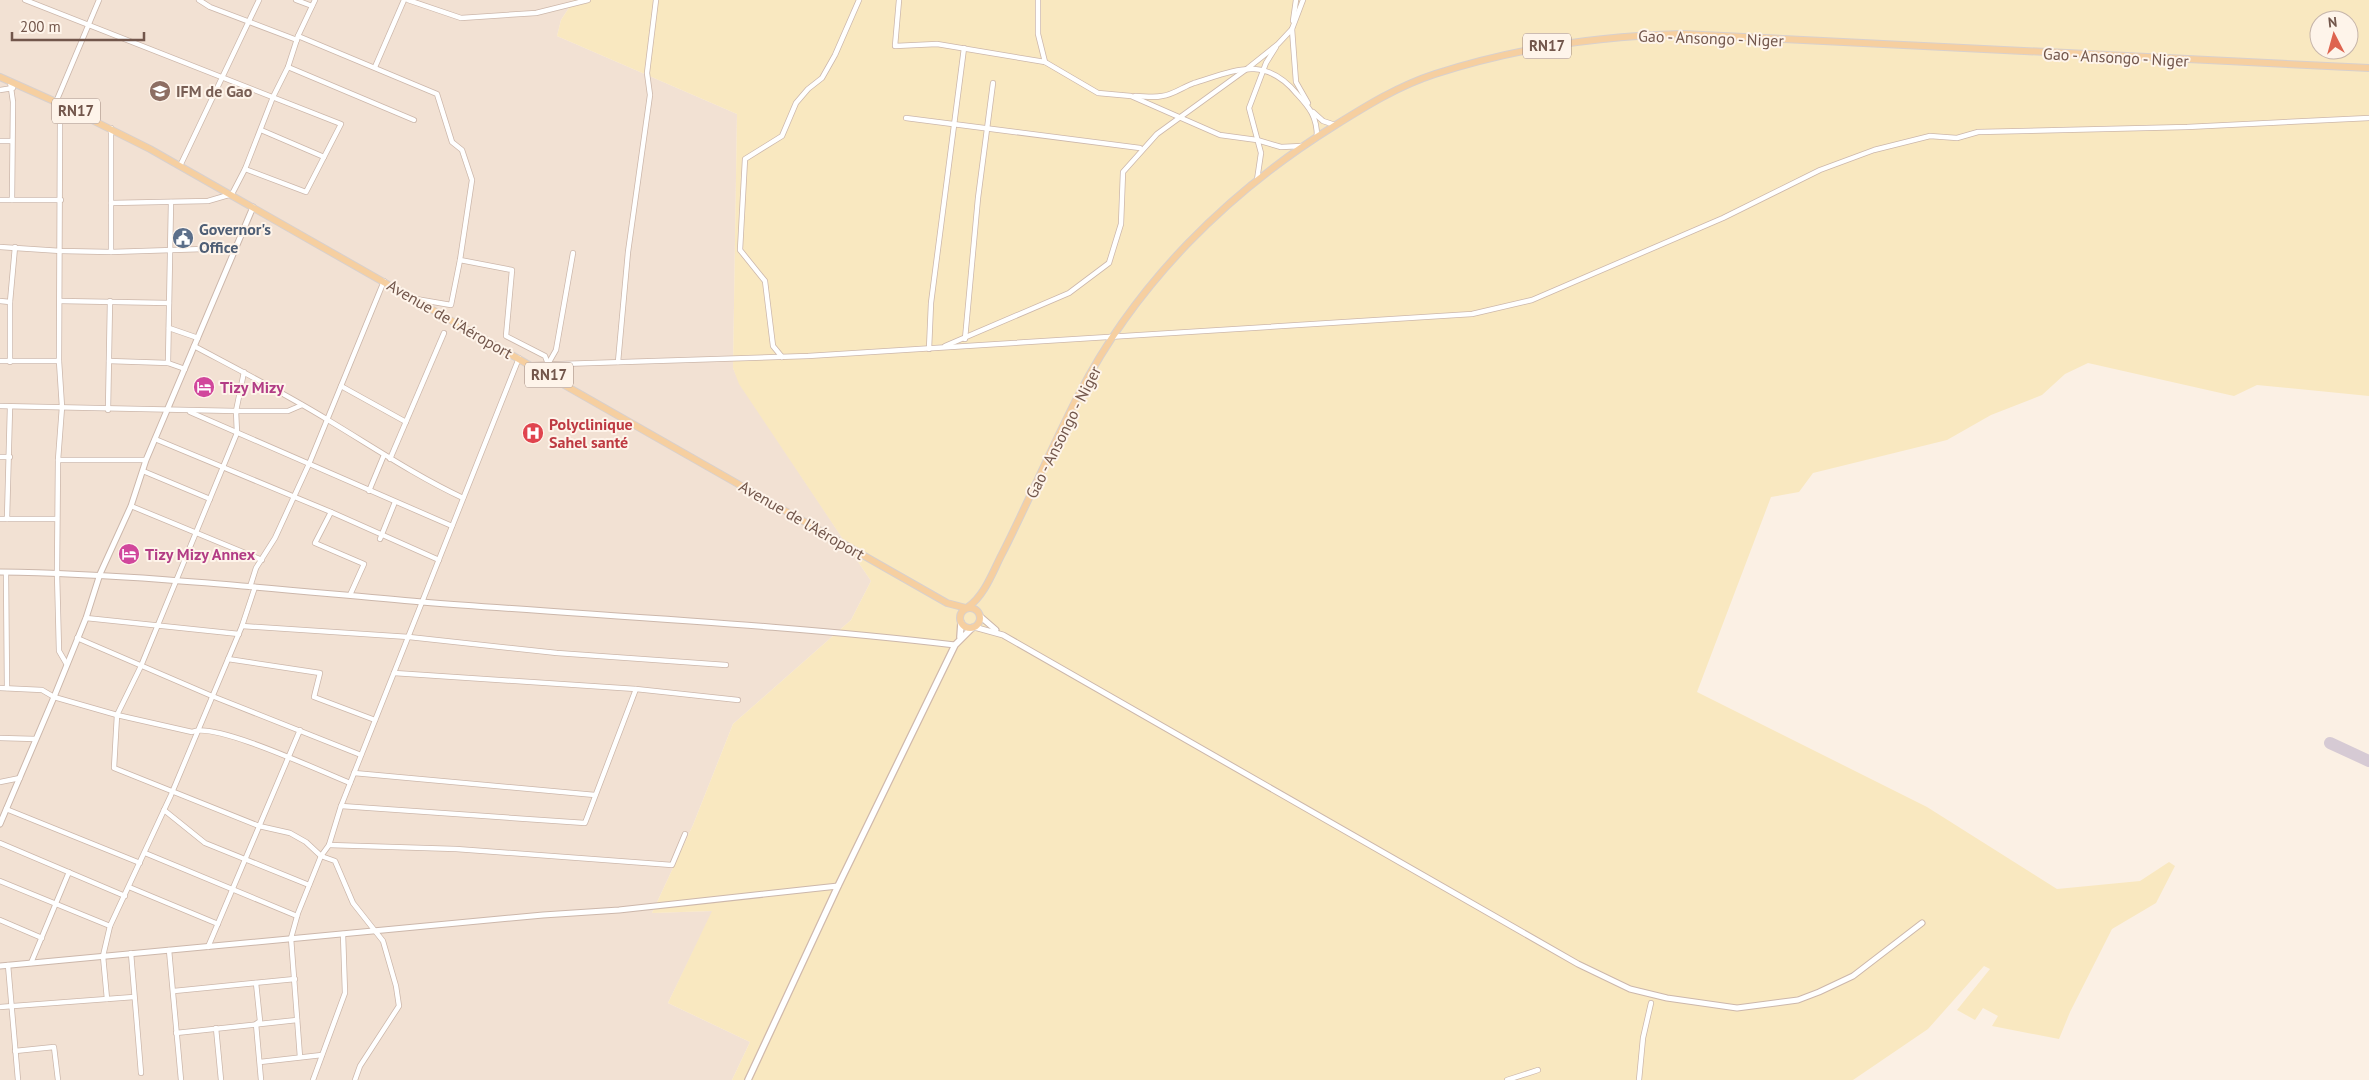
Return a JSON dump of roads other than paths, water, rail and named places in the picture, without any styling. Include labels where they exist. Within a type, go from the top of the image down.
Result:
[{"type":"main road","name":"Gao - Ansongo - Niger","points":[[982,592],[1035,490],[1080,393],[1112,338],[1141,296],[1179,251],[1229,203],[1316,137],[1377,98],[1434,75],[1537,48],[1587,39],[1632,35],[1691,35],[2369,68]]},
{"type":"main road","name":"Avenue de l'Aéroport","points":[[0,77],[111,128],[232,194],[947,603]]},
{"type":"main road","name":"RN17","points":[[947,603],[967,608],[982,592]]},
{"type":"main road","name":"RN17","points":[[980,615],[982,592]]},
{"type":"main road","name":"RN17","points":[[947,603],[960,620]]},
{"type":"main road","points":[[748,1080],[838,886],[957,644],[962,631],[960,620],[967,608],[975,608],[980,615],[979,623],[957,644]]},
{"type":"main road","points":[[960,620],[966,627],[973,628]]},
{"type":"street","points":[[25,0],[341,124],[306,192],[245,169]]},
{"type":"street","points":[[66,663],[58,651],[57,519],[58,460],[62,407],[59,361],[61,251],[60,111],[56,102],[99,0]]},
{"type":"street","points":[[199,0],[249,22],[375,67],[436,94],[452,142],[462,150],[472,180],[451,306],[415,299]]},
{"type":"street","points":[[210,6],[213,0]]},
{"type":"street","points":[[180,166],[220,78],[259,0]]},
{"type":"street","points":[[296,0],[312,6]]},
{"type":"street","points":[[111,202],[208,201],[232,194],[245,169],[273,97],[316,0]]},
{"type":"street","points":[[375,67],[406,0],[461,18],[536,14],[588,0]]},
{"type":"street","points":[[618,362],[628,252],[650,95],[647,73],[656,0]]},
{"type":"street","points":[[782,357],[773,346],[765,280],[740,250],[744,159],[782,136],[796,103],[808,89],[822,78],[835,55],[859,0]]},
{"type":"street","points":[[899,0],[895,46],[937,44],[1045,62],[1098,93],[1131,96],[1163,96],[1194,83],[1248,68],[1264,69],[1287,82],[1312,111],[1324,121],[1335,125]]},
{"type":"street","points":[[1038,0],[1038,34],[1045,62]]},
{"type":"street","points":[[1296,0],[1292,29],[1296,82],[1317,124],[1316,137]]},
{"type":"street","points":[[939,348],[1069,293],[1108,262],[1121,224],[1123,172],[1157,134],[1278,44],[1292,29],[1303,0]]},
{"type":"street","points":[[1257,180],[1261,153],[1249,108],[1264,69],[1278,44]]},
{"type":"street","points":[[929,349],[931,303],[964,48]]},
{"type":"street","points":[[288,66],[414,120]]},
{"type":"street","points":[[9,81],[11,89],[12,200]]},
{"type":"street","points":[[964,338],[978,198],[993,83]]},
{"type":"street","points":[[0,90],[19,86]]},
{"type":"street","points":[[1131,96],[1220,135],[1257,140],[1281,147],[1304,146]]},
{"type":"street","points":[[906,118],[1140,148]]},
{"type":"street","points":[[530,365],[782,357],[1112,338],[1472,314],[1532,300],[1723,218],[1820,170],[1874,150],[1930,136],[1958,138],[1978,132],[2187,127],[2369,118]]},
{"type":"street","points":[[111,128],[111,252]]},
{"type":"street","points":[[261,130],[324,157]]},
{"type":"street","points":[[0,141],[12,142]]},
{"type":"street","points":[[0,200],[61,200]]},
{"type":"street","points":[[168,363],[171,202]]},
{"type":"street","points":[[0,824],[86,618],[100,574],[131,506],[146,460],[253,207]]},
{"type":"street","points":[[0,247],[111,252],[235,248]]},
{"type":"street","points":[[10,362],[10,302],[14,247]]},
{"type":"street","points":[[548,364],[556,350],[573,253]]},
{"type":"street","points":[[460,260],[512,270],[506,336],[545,356],[548,364]]},
{"type":"street","points":[[107,999],[103,956],[110,926],[172,792],[239,634],[252,587],[262,560],[275,538],[309,464],[384,281]]},
{"type":"street","points":[[0,300],[10,302]]},
{"type":"street","points":[[60,301],[169,303]]},
{"type":"street","points":[[108,410],[110,301]]},
{"type":"street","points":[[169,328],[198,338]]},
{"type":"street","points":[[390,459],[444,333]]},
{"type":"street","points":[[194,346],[244,372],[327,419],[390,459],[463,498]]},
{"type":"street","points":[[300,1058],[297,1020],[299,1017],[291,938],[297,916],[321,856],[329,845],[341,806],[519,358]]},
{"type":"street","points":[[0,361],[59,361]]},
{"type":"street","points":[[109,361],[168,363],[185,369]]},
{"type":"street","points":[[244,372],[236,412],[237,433],[141,666],[117,715],[114,768],[260,826],[290,832],[306,842],[321,856],[335,861],[354,903],[383,942],[391,966],[398,1006],[360,1066],[354,1080]]},
{"type":"street","points":[[341,386],[406,422]]},
{"type":"street","points":[[0,406],[236,412],[288,411],[302,405]]},
{"type":"street","points":[[7,519],[10,407]]},
{"type":"street","points":[[188,411],[452,526]]},
{"type":"street","points":[[156,439],[331,512],[381,538],[439,560]]},
{"type":"street","points":[[369,491],[384,455]]},
{"type":"street","points":[[0,457],[10,457]]},
{"type":"street","points":[[58,460],[146,460]]},
{"type":"street","points":[[143,471],[210,499]]},
{"type":"street","points":[[381,538],[395,502]]},
{"type":"street","points":[[131,506],[262,560]]},
{"type":"street","points":[[331,512],[315,543],[364,564],[350,595]]},
{"type":"street","points":[[0,519],[57,519]]},
{"type":"street","points":[[7,688],[3,572],[100,574],[421,602],[864,634],[957,644]]},
{"type":"street","points":[[980,615],[998,632],[1578,964],[1630,989],[1667,998],[1737,1008],[1798,1000],[1853,976],[1922,923]]},
{"type":"street","points":[[86,618],[239,634]]},
{"type":"street","points":[[242,626],[409,637],[557,653],[726,665]]},
{"type":"street","points":[[973,628],[998,632]]},
{"type":"street","points":[[0,629],[6,629]]},
{"type":"street","points":[[77,638],[212,696],[361,755]]},
{"type":"street","points":[[228,659],[320,673],[314,697],[375,720]]},
{"type":"street","points":[[394,673],[636,690],[738,700]]},
{"type":"street","points":[[0,688],[42,690],[54,697],[117,715],[192,732],[198,728],[226,734],[350,783]]},
{"type":"street","points":[[341,806],[585,823],[636,690]]},
{"type":"street","points":[[208,947],[300,730]]},
{"type":"street","points":[[0,738],[36,739]]},
{"type":"street","points":[[354,773],[595,795]]},
{"type":"street","points":[[0,782],[20,778]]},
{"type":"street","points":[[6,809],[140,863]]},
{"type":"street","points":[[164,810],[205,843],[310,885]]},
{"type":"street","points":[[329,845],[456,849],[672,865],[686,834]]},
{"type":"street","points":[[0,843],[125,896]]},
{"type":"street","points":[[145,853],[297,916]]},
{"type":"street","points":[[31,963],[69,872]]},
{"type":"street","points":[[0,881],[110,926]]},
{"type":"street","points":[[0,966],[291,938],[619,910],[838,886]]},
{"type":"street","points":[[129,887],[218,924]]},
{"type":"street","points":[[0,920],[42,938]]},
{"type":"street","points":[[313,1080],[345,993],[344,934]]},
{"type":"street","points":[[169,950],[181,1080]]},
{"type":"street","points":[[131,954],[140,1073]]},
{"type":"street","points":[[8,965],[18,1080]]},
{"type":"street","points":[[174,991],[295,979]]},
{"type":"street","points":[[256,983],[260,1021],[256,1024]]},
{"type":"street","points":[[0,1008],[134,997]]},
{"type":"street","points":[[1639,1080],[1643,1038],[1651,1003]]},
{"type":"street","points":[[176,1033],[297,1020]]},
{"type":"street","points":[[256,1024],[261,1080]]},
{"type":"street","points":[[216,1028],[221,1080]]},
{"type":"street","points":[[16,1050],[54,1047],[58,1080]]},
{"type":"street","points":[[260,1062],[322,1056]]},
{"type":"street","points":[[1507,1080],[1538,1070]]},
{"type":"place","name":"IFM de Gao","points":[[160,91]]},
{"type":"place","name":"Governor's Office","points":[[183,238]]},
{"type":"place","name":"Tizy Mizy","points":[[204,387]]},
{"type":"place","name":"Polyclinique Sahel santé","points":[[533,433]]},
{"type":"place","name":"Tizy Mizy Annex","points":[[129,554]]}]
